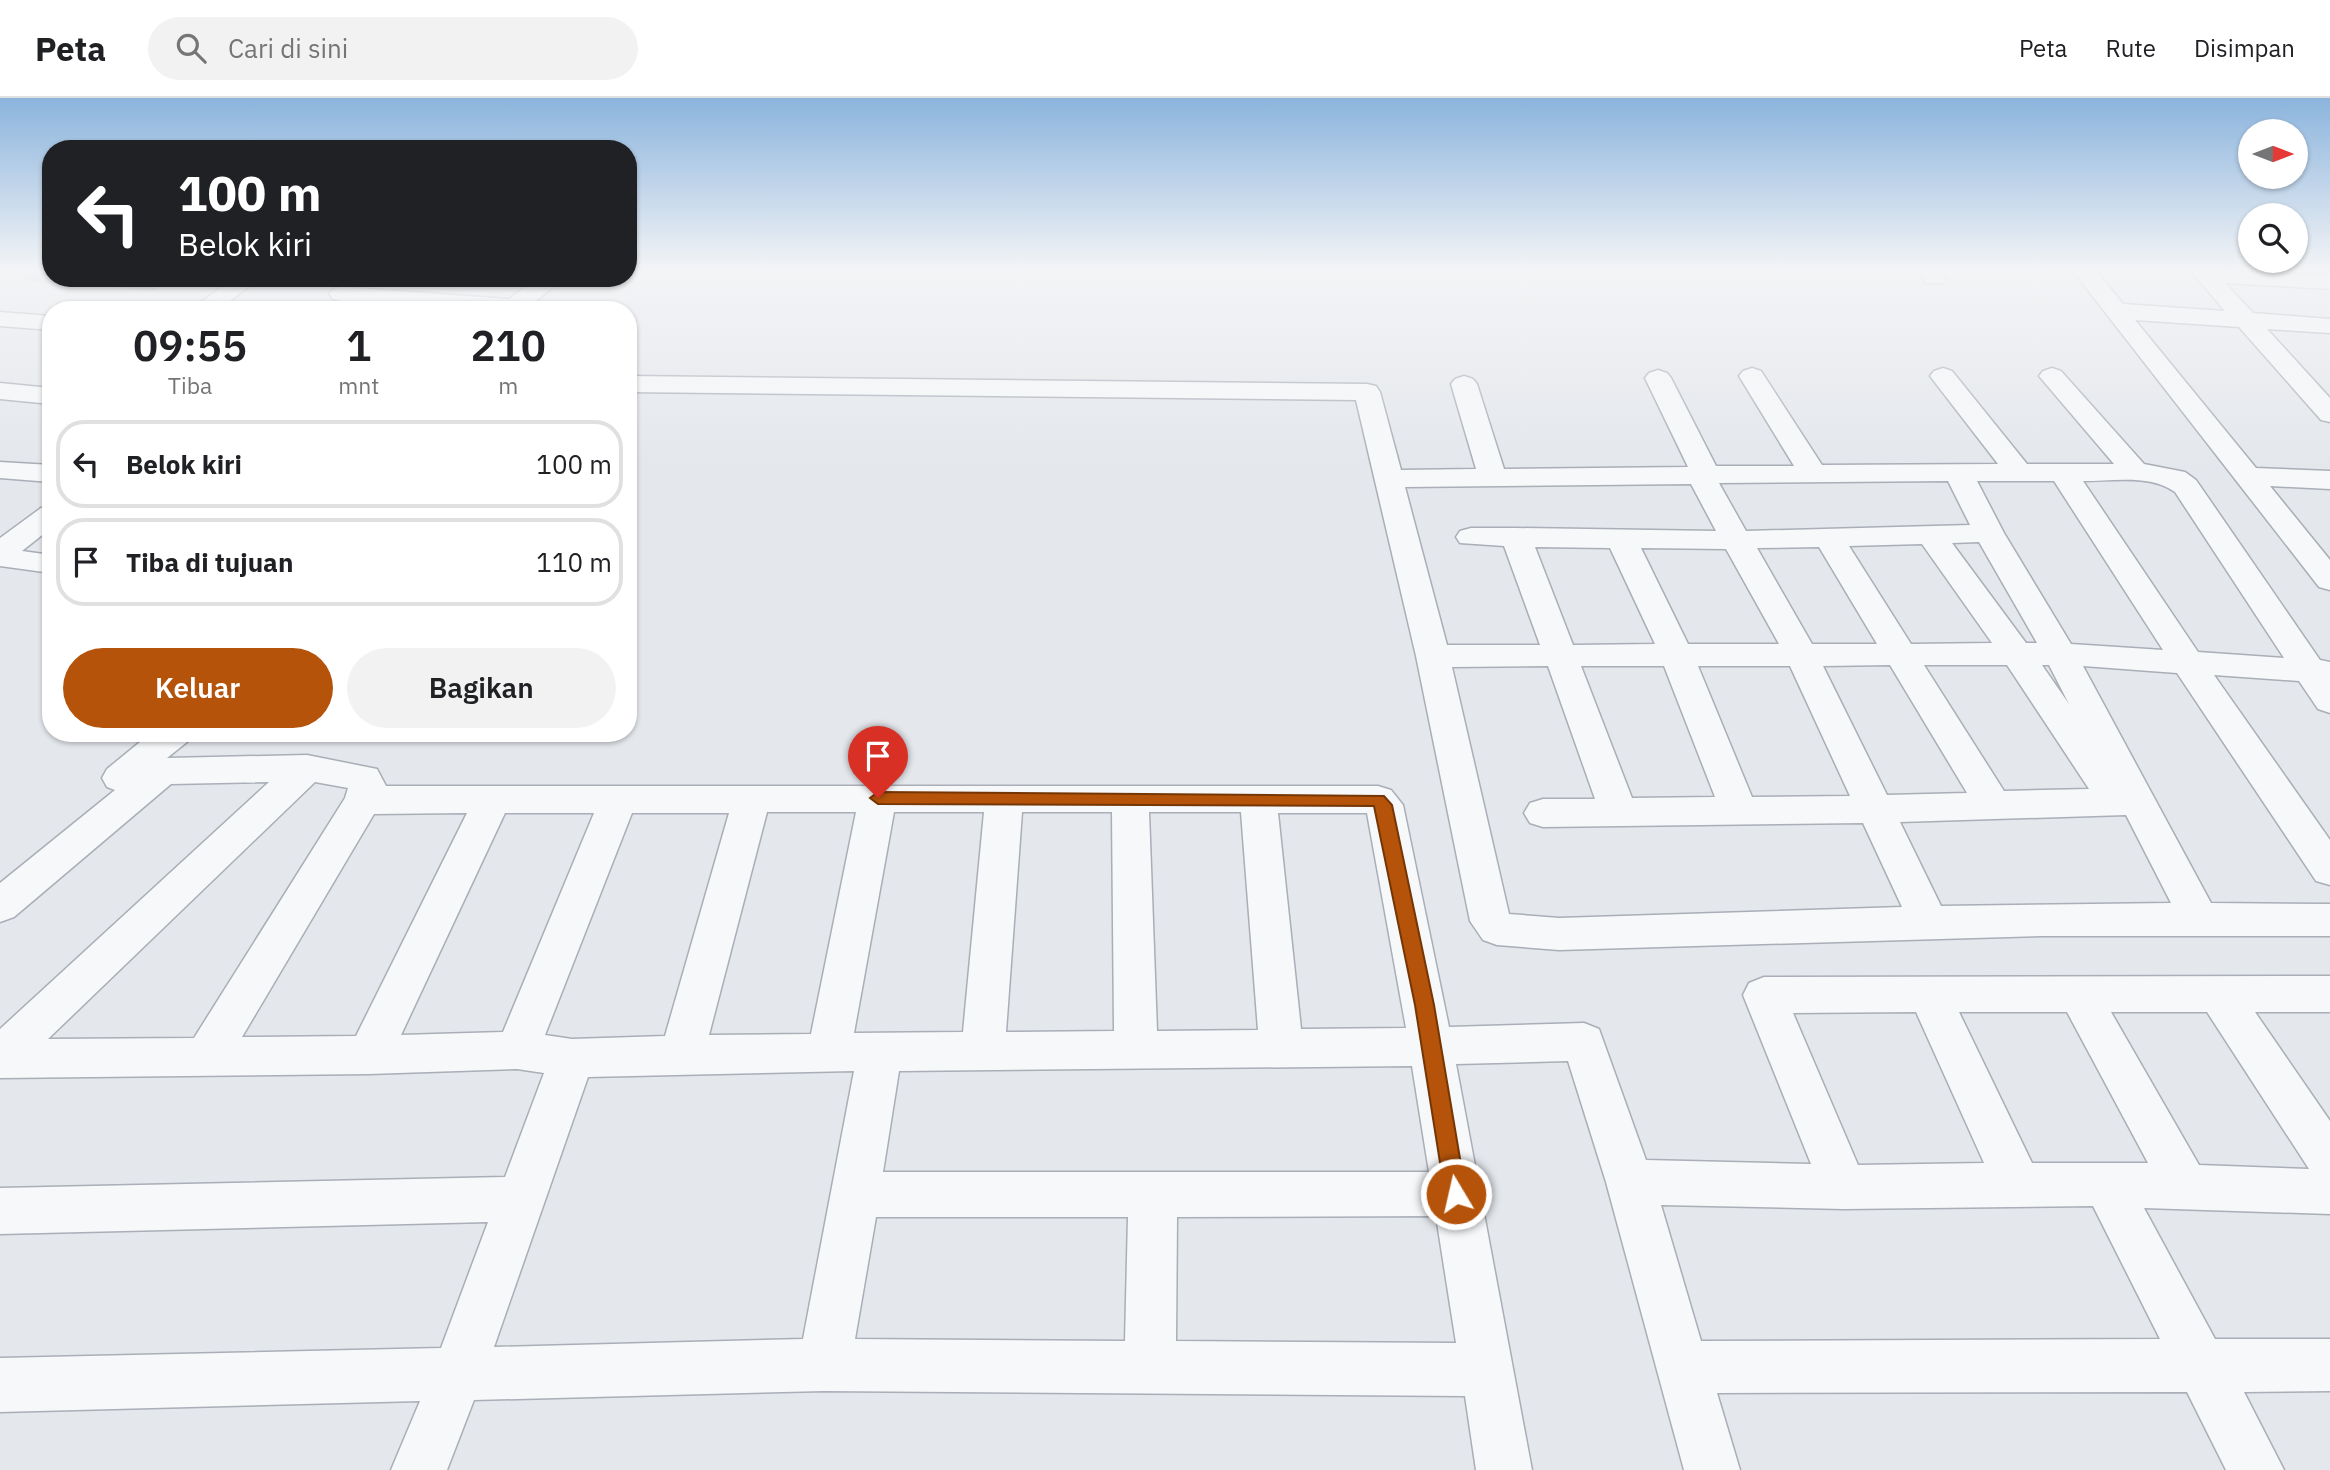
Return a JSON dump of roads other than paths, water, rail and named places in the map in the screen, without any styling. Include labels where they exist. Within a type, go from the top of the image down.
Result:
[{"type":"street","points":[[2135,335],[2330,580]]},
{"type":"street","points":[[2258,335],[2330,414]]},
{"type":"street","points":[[2286,366],[2319,368]]},
{"type":"street","points":[[1752,376],[1813,474]]},
{"type":"street","points":[[1943,376],[2020,473]]},
{"type":"street","points":[[2052,376],[2137,474]]},
{"type":"street","points":[[1658,378],[1736,540],[1802,656],[1929,922]]},
{"type":"street","points":[[637,384],[1367,393],[1433,656],[1490,921],[1497,929],[1559,934],[1929,922],[2199,918],[2330,920]]},
{"type":"street","points":[[1464,384],[1492,477]]},
{"type":"street","points":[[0,391],[42,396]]},
{"type":"street","points":[[0,470],[42,473]]},
{"type":"street","points":[[1958,472],[1989,533],[2060,654],[2127,801]]},
{"type":"street","points":[[1389,479],[1958,472],[2137,474],[2175,478],[2186,486],[2319,671],[2330,701]]},
{"type":"street","points":[[2064,474],[2187,662],[2330,870]]},
{"type":"street","points":[[2248,475],[2330,480]]},
{"type":"street","points":[[26,556],[42,529]]},
{"type":"street","points":[[1471,537],[1736,540],[1989,533]]},
{"type":"street","points":[[1930,534],[2127,801],[2199,918]]},
{"type":"street","points":[[1516,537],[1619,813]]},
{"type":"street","points":[[1828,537],[1994,806]]},
{"type":"street","points":[[1621,538],[1677,656],[1740,812]]},
{"type":"street","points":[[1433,656],[2060,654],[2319,671]]},
{"type":"street","points":[[0,877],[163,742]]},
{"type":"street","points":[[0,1058],[307,768]]},
{"type":"street","points":[[0,906],[162,771],[307,768],[364,778],[368,784],[363,800],[207,1056]]},
{"type":"street","points":[[517,1050],[619,798]]},
{"type":"street","points":[[682,1054],[752,798]]},
{"type":"street","points":[[829,1052],[878,798]]},
{"type":"street","points":[[984,1051],[1004,798]]},
{"type":"street","points":[[1130,798],[1136,1050]]},
{"type":"street","points":[[1258,798],[1281,1046]]},
{"type":"street","points":[[369,1055],[493,799]]},
{"type":"street","points":[[363,800],[1374,799],[1384,805],[1432,1047],[1504,1470]]},
{"type":"street","points":[[1543,813],[1875,810],[2127,801]]},
{"type":"street","points":[[1844,1187],[1765,995],[2330,994]]},
{"type":"street","points":[[1930,996],[2018,1185]]},
{"type":"street","points":[[2080,996],[2186,1187]]},
{"type":"street","points":[[2220,996],[2330,1160]]},
{"type":"street","points":[[0,1058],[369,1055],[517,1050],[572,1058],[682,1054],[879,1054],[1281,1046],[1432,1047],[1517,1042],[1584,1042],[1630,1182],[1712,1470]]},
{"type":"street","points":[[824,1365],[879,1054]]},
{"type":"street","points":[[419,1470],[457,1374],[572,1058]]},
{"type":"street","points":[[1630,1182],[1844,1187],[2106,1184],[2330,1192]]},
{"type":"street","points":[[2106,1184],[2256,1470]]},
{"type":"street","points":[[856,1195],[1456,1194]]},
{"type":"street","points":[[1150,1368],[1153,1195]]},
{"type":"street","points":[[0,1211],[520,1199]]},
{"type":"street","points":[[0,1385],[824,1365],[1485,1370]]},
{"type":"street","points":[[1682,1367],[2330,1365]]}]
